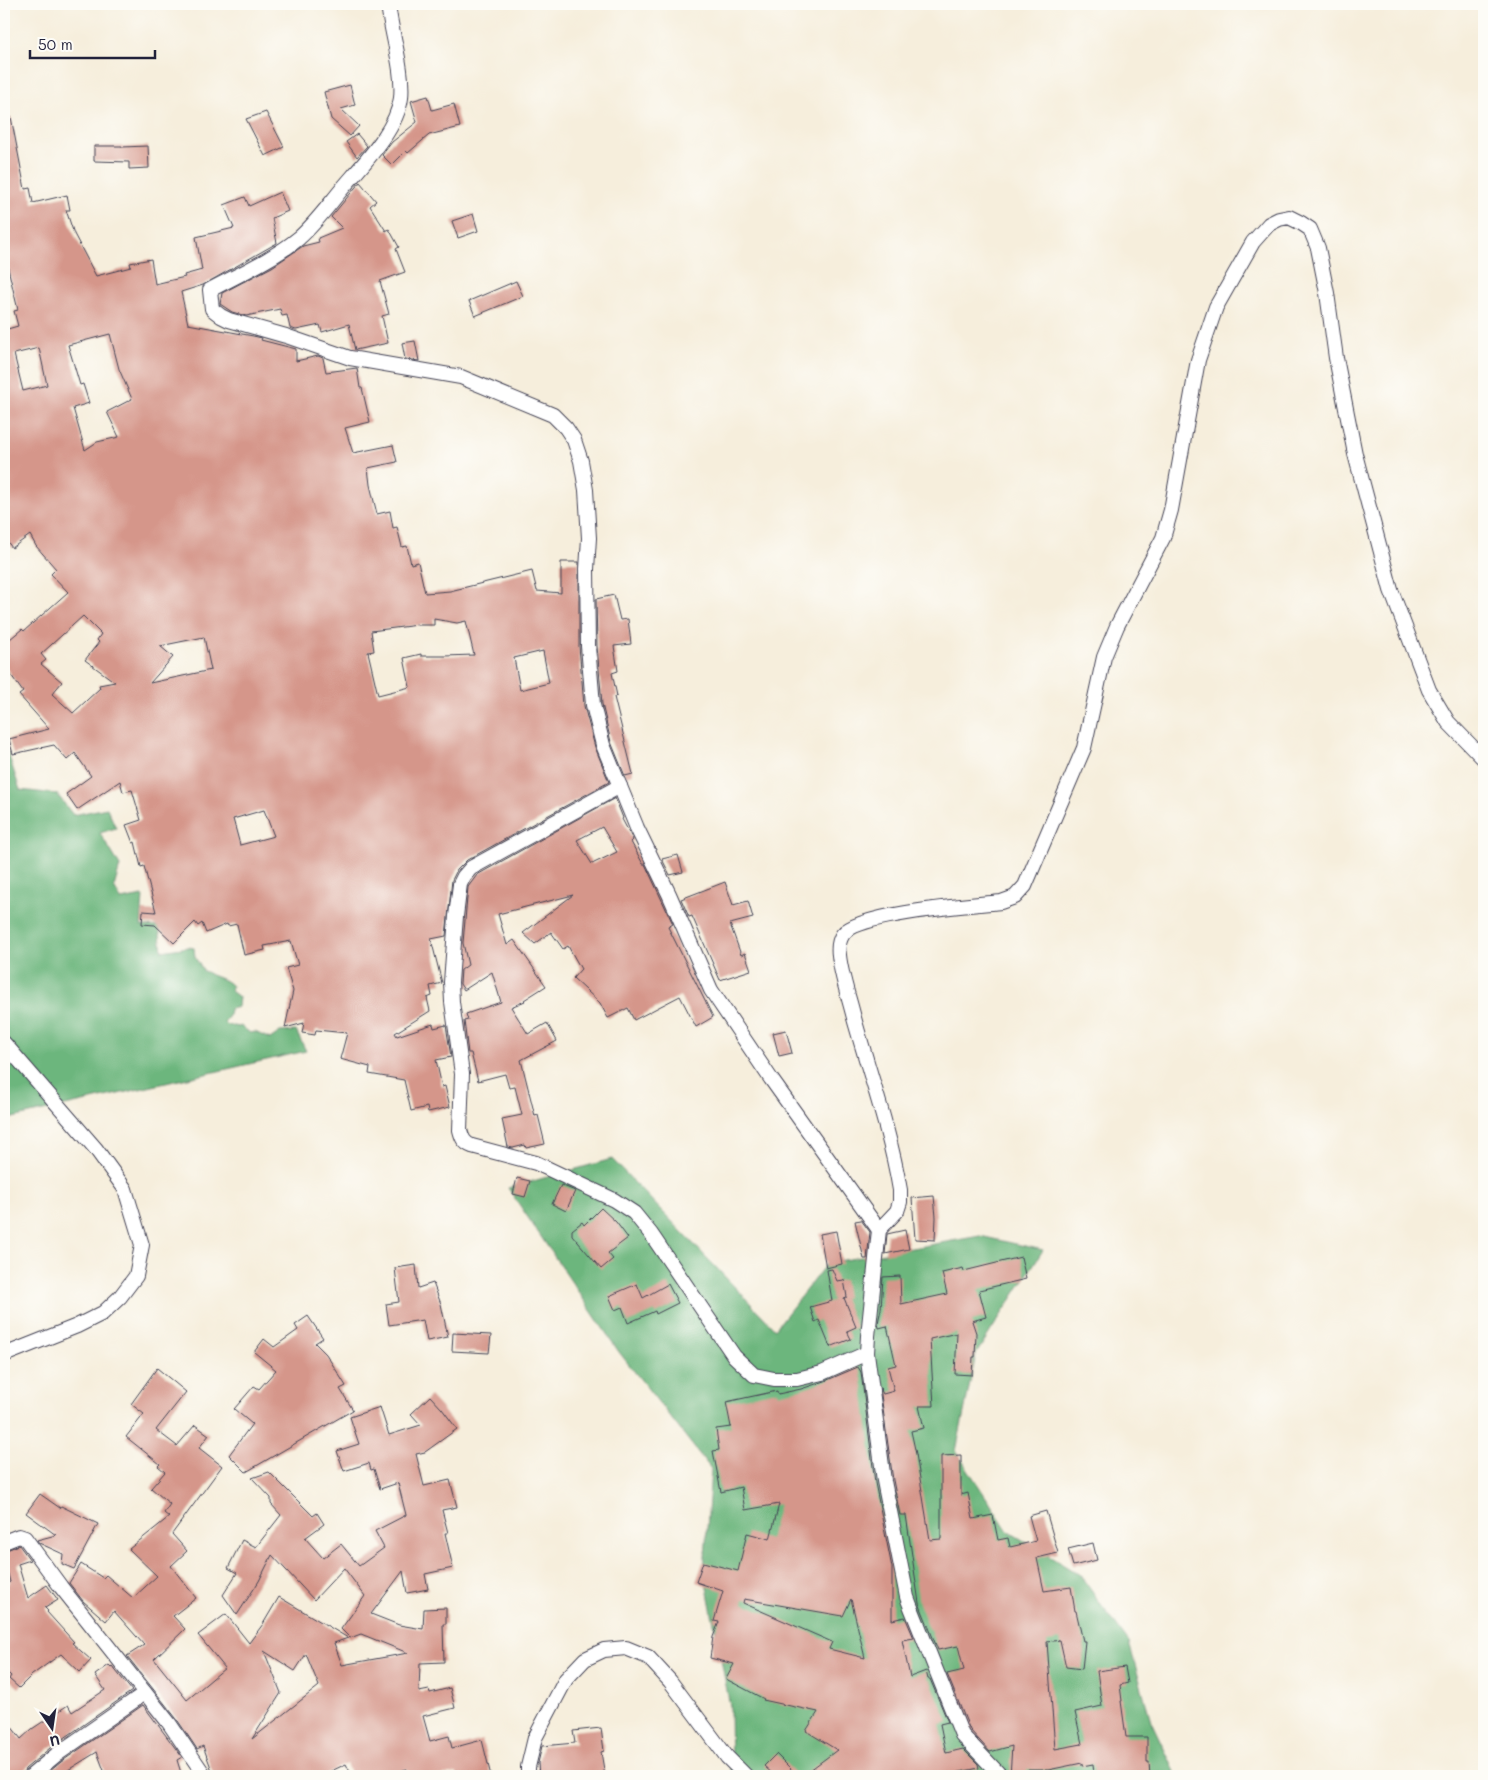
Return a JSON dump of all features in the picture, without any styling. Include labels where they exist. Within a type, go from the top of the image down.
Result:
[{"type":"street","points":[[388,4],[390,25],[402,83],[401,100],[397,114],[388,131],[321,215],[299,238],[282,250],[210,290],[212,309],[229,320],[286,336],[350,358],[460,377],[553,415],[566,428],[574,440],[581,460],[586,490],[589,538],[588,646],[593,705],[603,745],[711,990],[771,1079],[879,1230]]},
{"type":"street","points":[[1002,1776],[962,1735],[907,1597],[884,1482],[867,1353],[879,1230],[897,1211],[900,1202],[900,1190],[881,1106],[840,966],[839,942],[844,933],[852,927],[885,916],[1001,902],[1015,897],[1025,886],[1084,748],[1104,657],[1117,626],[1162,538],[1171,510],[1198,360],[1216,307],[1253,242],[1269,224],[1279,218],[1289,218],[1301,222],[1310,229],[1318,248],[1327,293],[1336,358],[1355,454],[1391,590],[1429,690],[1448,722],[1484,760]]},
{"type":"street","points":[[620,786],[471,868],[462,880],[456,916],[451,982],[462,1074],[460,1130],[462,1138],[472,1146],[536,1162],[614,1200],[634,1213],[651,1234],[734,1356],[754,1375],[774,1379],[797,1379],[822,1372],[867,1353]]},
{"type":"street","points":[[4,1043],[96,1149],[125,1189],[142,1245],[136,1276],[120,1297],[103,1313],[77,1326],[4,1355]]},
{"type":"street","points":[[4,1542],[18,1536],[25,1538],[61,1587],[169,1723],[205,1776]]},
{"type":"street","points":[[528,1776],[528,1767],[535,1738],[566,1679],[586,1660],[604,1650],[626,1648],[648,1657],[670,1681],[727,1757],[746,1776]]},
{"type":"street","points":[[31,1776],[56,1755],[145,1693]]},
{"type":"green space","points":[[4,741],[20,790],[57,794],[73,815],[107,808],[116,828],[100,833],[120,866],[114,887],[121,900],[143,896],[141,926],[159,927],[162,951],[188,947],[194,948],[195,957],[203,971],[228,982],[232,986],[231,991],[239,997],[238,1007],[230,1009],[229,1016],[224,1022],[227,1025],[241,1026],[250,1033],[255,1032],[270,1039],[280,1032],[296,1031],[306,1051],[4,1120]]},
{"type":"green space","points":[[612,1159],[775,1329],[827,1263],[980,1236],[1043,1250],[976,1354],[956,1451],[1008,1531],[1080,1575],[1129,1643],[1151,1721],[1177,1776],[731,1776],[730,1706],[704,1572],[711,1469],[619,1352],[508,1188]]},
{"type":"building","points":[[350,85],[355,105],[341,109],[359,126],[350,136],[331,119],[324,92]]},
{"type":"building","points":[[428,96],[432,110],[454,104],[460,127],[429,135],[408,153],[406,151],[392,165],[382,155],[392,142],[417,122],[411,101]]},
{"type":"building","points":[[266,112],[284,147],[265,156],[246,119]]},
{"type":"building","points":[[11,117],[25,189],[30,188],[33,203],[67,195],[70,210],[66,210],[74,234],[96,276],[131,267],[130,263],[151,259],[155,284],[185,277],[184,275],[202,270],[196,237],[234,228],[224,205],[245,197],[249,206],[280,192],[288,211],[272,218],[277,243],[203,285],[181,292],[188,324],[262,338],[261,340],[296,349],[296,361],[318,356],[323,358],[326,372],[357,368],[360,388],[362,388],[370,422],[345,428],[353,453],[393,445],[397,462],[368,468],[370,485],[377,514],[390,511],[393,528],[397,527],[402,547],[407,546],[411,564],[418,562],[425,593],[450,591],[532,571],[537,591],[561,593],[561,562],[579,562],[579,646],[584,706],[595,747],[609,782],[467,860],[457,870],[452,880],[446,936],[431,939],[442,983],[430,986],[432,996],[427,998],[430,1011],[395,1033],[397,1036],[433,1024],[434,1028],[446,1025],[451,1057],[436,1060],[442,1087],[445,1086],[450,1107],[428,1112],[427,1107],[411,1111],[404,1080],[369,1074],[370,1067],[340,1059],[347,1033],[316,1030],[315,1035],[302,1033],[304,1023],[285,1028],[293,991],[286,968],[298,965],[291,941],[264,946],[265,950],[244,955],[237,924],[228,926],[227,924],[206,933],[202,923],[198,926],[195,922],[174,943],[155,925],[142,924],[143,911],[156,912],[144,866],[141,867],[135,842],[133,843],[126,825],[141,820],[132,790],[123,792],[120,781],[77,810],[66,794],[91,776],[75,753],[67,760],[54,745],[13,754],[9,739],[49,729],[19,695],[23,692],[4,665],[4,644],[22,629],[24,631],[68,592],[51,574],[56,569],[36,546],[30,535],[12,548],[4,537],[4,415],[8,414],[4,397],[4,330],[18,326],[14,311],[18,310],[6,260],[4,261],[4,118]],"holes":[[[110,334],[119,369],[132,399],[107,412],[119,437],[97,442],[85,450],[73,408],[89,403],[83,384],[80,385],[68,345]],[[39,348],[47,385],[23,391],[14,354]],[[83,616],[101,634],[97,640],[99,642],[85,660],[115,682],[99,685],[100,688],[73,713],[52,694],[62,682],[41,664],[46,660],[41,654]],[[434,619],[457,623],[466,621],[474,655],[421,656],[421,654],[404,658],[410,687],[378,695],[368,652],[374,651],[371,631],[418,625],[434,625]],[[204,637],[211,670],[150,683],[173,657],[160,646]],[[543,651],[549,683],[520,690],[514,658]],[[264,810],[274,836],[240,845],[233,819]]]},
{"type":"building","points":[[357,134],[367,146],[357,157],[346,142]]},
{"type":"building","points":[[94,146],[148,146],[149,168],[129,169],[129,162],[94,161]]},
{"type":"building","points":[[360,182],[376,201],[370,206],[386,231],[389,229],[399,247],[396,249],[405,272],[380,281],[389,314],[382,316],[388,343],[355,350],[349,324],[322,332],[320,325],[296,330],[290,328],[287,315],[282,316],[280,309],[246,316],[232,312],[220,304],[222,293],[272,267],[303,246],[319,242],[318,238],[342,228],[331,217]]},
{"type":"building","points":[[473,214],[478,231],[458,238],[452,221]]},
{"type":"building","points":[[516,281],[523,296],[475,316],[469,301]]},
{"type":"building","points":[[415,341],[419,361],[405,359],[402,343]]},
{"type":"building","points":[[614,595],[620,620],[628,619],[631,644],[614,646],[618,671],[612,673],[617,696],[614,697],[633,774],[625,776],[611,742],[602,704],[597,646],[596,599]]},
{"type":"building","points":[[615,798],[622,819],[633,840],[631,842],[643,864],[645,864],[673,924],[668,927],[713,1017],[696,1027],[680,996],[634,1020],[628,1008],[608,1018],[600,1003],[573,978],[581,969],[568,946],[563,949],[551,932],[535,944],[523,933],[573,895],[498,914],[507,945],[514,940],[546,986],[525,1001],[511,1007],[528,1034],[547,1023],[557,1041],[521,1060],[535,1116],[538,1115],[545,1144],[526,1148],[525,1145],[513,1148],[508,1147],[502,1119],[522,1115],[515,1087],[509,1088],[505,1074],[478,1081],[471,1053],[468,1053],[464,1021],[468,1020],[466,1014],[501,1002],[492,972],[464,990],[460,984],[461,970],[468,965],[463,943],[468,887],[477,875]],"holes":[[[602,827],[617,852],[592,864],[577,840]]]},
{"type":"building","points":[[678,855],[683,872],[670,875],[662,859]]},
{"type":"building","points":[[725,882],[733,905],[748,901],[753,918],[730,924],[741,955],[745,953],[751,970],[720,980],[692,916],[689,917],[681,899]]},
{"type":"building","points":[[786,1030],[792,1053],[779,1056],[773,1033]]},
{"type":"building","points":[[517,1178],[530,1181],[525,1197],[513,1194]]},
{"type":"building","points":[[561,1185],[575,1191],[566,1211],[552,1204]]},
{"type":"building","points":[[934,1196],[936,1217],[935,1240],[915,1239],[912,1198]]},
{"type":"building","points":[[601,1208],[616,1222],[628,1238],[608,1253],[613,1259],[601,1269],[572,1235],[572,1230],[582,1222],[584,1225]]},
{"type":"building","points":[[861,1220],[870,1232],[867,1259],[864,1259],[855,1221]]},
{"type":"building","points":[[905,1230],[909,1249],[885,1254],[887,1234]]},
{"type":"building","points":[[836,1231],[842,1264],[826,1268],[820,1234]]},
{"type":"building","points":[[1021,1257],[1026,1279],[979,1290],[986,1317],[972,1321],[976,1333],[972,1375],[955,1374],[957,1333],[930,1339],[934,1406],[919,1406],[924,1428],[911,1431],[930,1540],[941,1539],[941,1456],[961,1455],[961,1495],[968,1493],[973,1519],[993,1515],[998,1540],[1008,1538],[1010,1547],[1036,1541],[1029,1516],[1046,1511],[1058,1553],[1037,1558],[1044,1591],[1071,1587],[1075,1611],[1083,1641],[1085,1641],[1082,1669],[1066,1667],[1060,1640],[1047,1642],[1055,1749],[1082,1744],[1075,1712],[1102,1706],[1097,1671],[1125,1667],[1128,1683],[1120,1685],[1126,1737],[1147,1737],[1147,1762],[1149,1762],[1150,1776],[1094,1776],[1093,1764],[1082,1766],[1082,1763],[1048,1770],[1027,1770],[1027,1776],[1010,1776],[1012,1746],[990,1752],[970,1730],[947,1674],[964,1670],[958,1646],[938,1650],[919,1603],[906,1515],[900,1515],[893,1480],[880,1388],[883,1394],[894,1391],[888,1367],[896,1365],[887,1326],[879,1328],[878,1323],[883,1277],[900,1276],[901,1304],[947,1294],[942,1273],[963,1268],[964,1271]]},
{"type":"building","points":[[416,1265],[418,1288],[433,1283],[441,1304],[448,1337],[427,1341],[423,1320],[389,1325],[386,1304],[399,1302],[395,1268]]},
{"type":"building","points":[[832,1269],[837,1281],[844,1280],[847,1297],[844,1298],[856,1327],[847,1331],[851,1339],[830,1347],[819,1320],[815,1322],[810,1307],[832,1301],[827,1270]]},
{"type":"building","points":[[637,1284],[643,1298],[668,1284],[678,1303],[656,1314],[655,1311],[628,1323],[622,1307],[615,1310],[609,1296]]},
{"type":"building","points":[[308,1316],[323,1338],[315,1343],[326,1354],[346,1386],[340,1389],[353,1410],[246,1472],[229,1455],[252,1424],[234,1409],[254,1386],[259,1389],[276,1370],[254,1352],[264,1339],[274,1347],[298,1330],[295,1325]]},
{"type":"building","points":[[453,1333],[491,1335],[489,1353],[452,1351]]},
{"type":"building","points":[[858,1367],[861,1372],[875,1483],[892,1568],[892,1620],[905,1617],[914,1638],[902,1640],[910,1677],[926,1671],[928,1679],[930,1679],[948,1722],[940,1724],[946,1753],[963,1749],[978,1764],[979,1768],[941,1776],[802,1776],[837,1750],[806,1731],[818,1712],[763,1700],[726,1679],[734,1664],[710,1658],[713,1637],[719,1622],[714,1621],[723,1591],[696,1582],[703,1562],[738,1571],[747,1533],[770,1539],[779,1504],[745,1510],[741,1487],[721,1492],[713,1451],[719,1450],[716,1429],[731,1427],[726,1402],[777,1391],[778,1394],[825,1381]],"holes":[[[744,1599],[843,1616],[851,1599],[865,1658],[829,1649],[832,1642],[743,1603]]]},
{"type":"building","points":[[157,1368],[186,1392],[156,1430],[177,1446],[195,1425],[209,1435],[199,1448],[222,1466],[172,1534],[187,1551],[171,1566],[196,1598],[173,1616],[185,1629],[154,1659],[187,1700],[225,1668],[198,1635],[226,1614],[249,1643],[279,1597],[348,1638],[334,1643],[342,1665],[408,1653],[361,1634],[350,1638],[341,1629],[365,1596],[344,1568],[314,1600],[272,1555],[259,1581],[237,1615],[223,1595],[237,1573],[228,1568],[242,1540],[256,1547],[281,1515],[271,1504],[271,1498],[252,1478],[269,1472],[313,1516],[317,1513],[324,1524],[305,1538],[323,1558],[341,1544],[359,1566],[384,1548],[375,1531],[406,1515],[398,1483],[380,1489],[374,1469],[371,1470],[369,1463],[344,1471],[337,1451],[359,1444],[350,1417],[380,1407],[389,1435],[421,1425],[411,1414],[430,1396],[457,1429],[425,1452],[416,1454],[424,1486],[450,1480],[457,1507],[442,1510],[448,1533],[445,1533],[453,1568],[425,1574],[428,1589],[407,1593],[403,1571],[371,1614],[399,1625],[423,1629],[424,1609],[446,1608],[446,1624],[443,1624],[444,1662],[420,1663],[419,1692],[429,1690],[430,1693],[450,1688],[455,1708],[423,1716],[430,1741],[449,1736],[452,1748],[482,1740],[491,1776],[457,1776],[457,1773],[438,1776],[409,1776],[407,1769],[381,1776],[352,1776],[346,1764],[321,1776],[214,1776],[203,1746],[197,1749],[176,1718],[127,1656],[144,1645],[114,1611],[106,1621],[83,1601],[69,1583],[81,1564],[103,1578],[106,1575],[133,1598],[157,1576],[129,1549],[169,1517],[164,1513],[170,1504],[151,1488],[165,1472],[158,1466],[160,1464],[126,1437],[144,1414],[131,1404]],"holes":[[[264,1651],[295,1671],[306,1654],[319,1686],[252,1739],[281,1693]]]},
{"type":"building","points":[[40,1494],[60,1508],[61,1506],[98,1524],[74,1569],[62,1564],[63,1554],[39,1543],[37,1540],[56,1535],[26,1513]]},
{"type":"building","points":[[1093,1543],[1097,1560],[1073,1566],[1068,1549]]},
{"type":"building","points":[[19,1545],[30,1560],[18,1564],[28,1598],[47,1585],[58,1600],[45,1608],[47,1612],[74,1642],[72,1643],[91,1660],[80,1672],[61,1654],[32,1675],[19,1688],[9,1679],[11,1676],[4,1669],[4,1586],[10,1582],[4,1559],[4,1551]]},
{"type":"building","points":[[109,1665],[112,1666],[132,1691],[50,1748],[25,1769],[22,1776],[4,1776],[4,1717],[21,1739],[32,1729],[68,1705],[72,1712],[105,1690],[95,1675]]},
{"type":"building","points":[[143,1705],[182,1757],[177,1760],[182,1776],[106,1776],[97,1752],[68,1770],[73,1776],[44,1776],[61,1762]]},
{"type":"building","points":[[601,1728],[604,1751],[601,1752],[605,1776],[539,1776],[538,1763],[542,1746],[575,1743],[573,1731]]},
{"type":"building","points":[[776,1754],[798,1776],[775,1776],[764,1766]]}]
